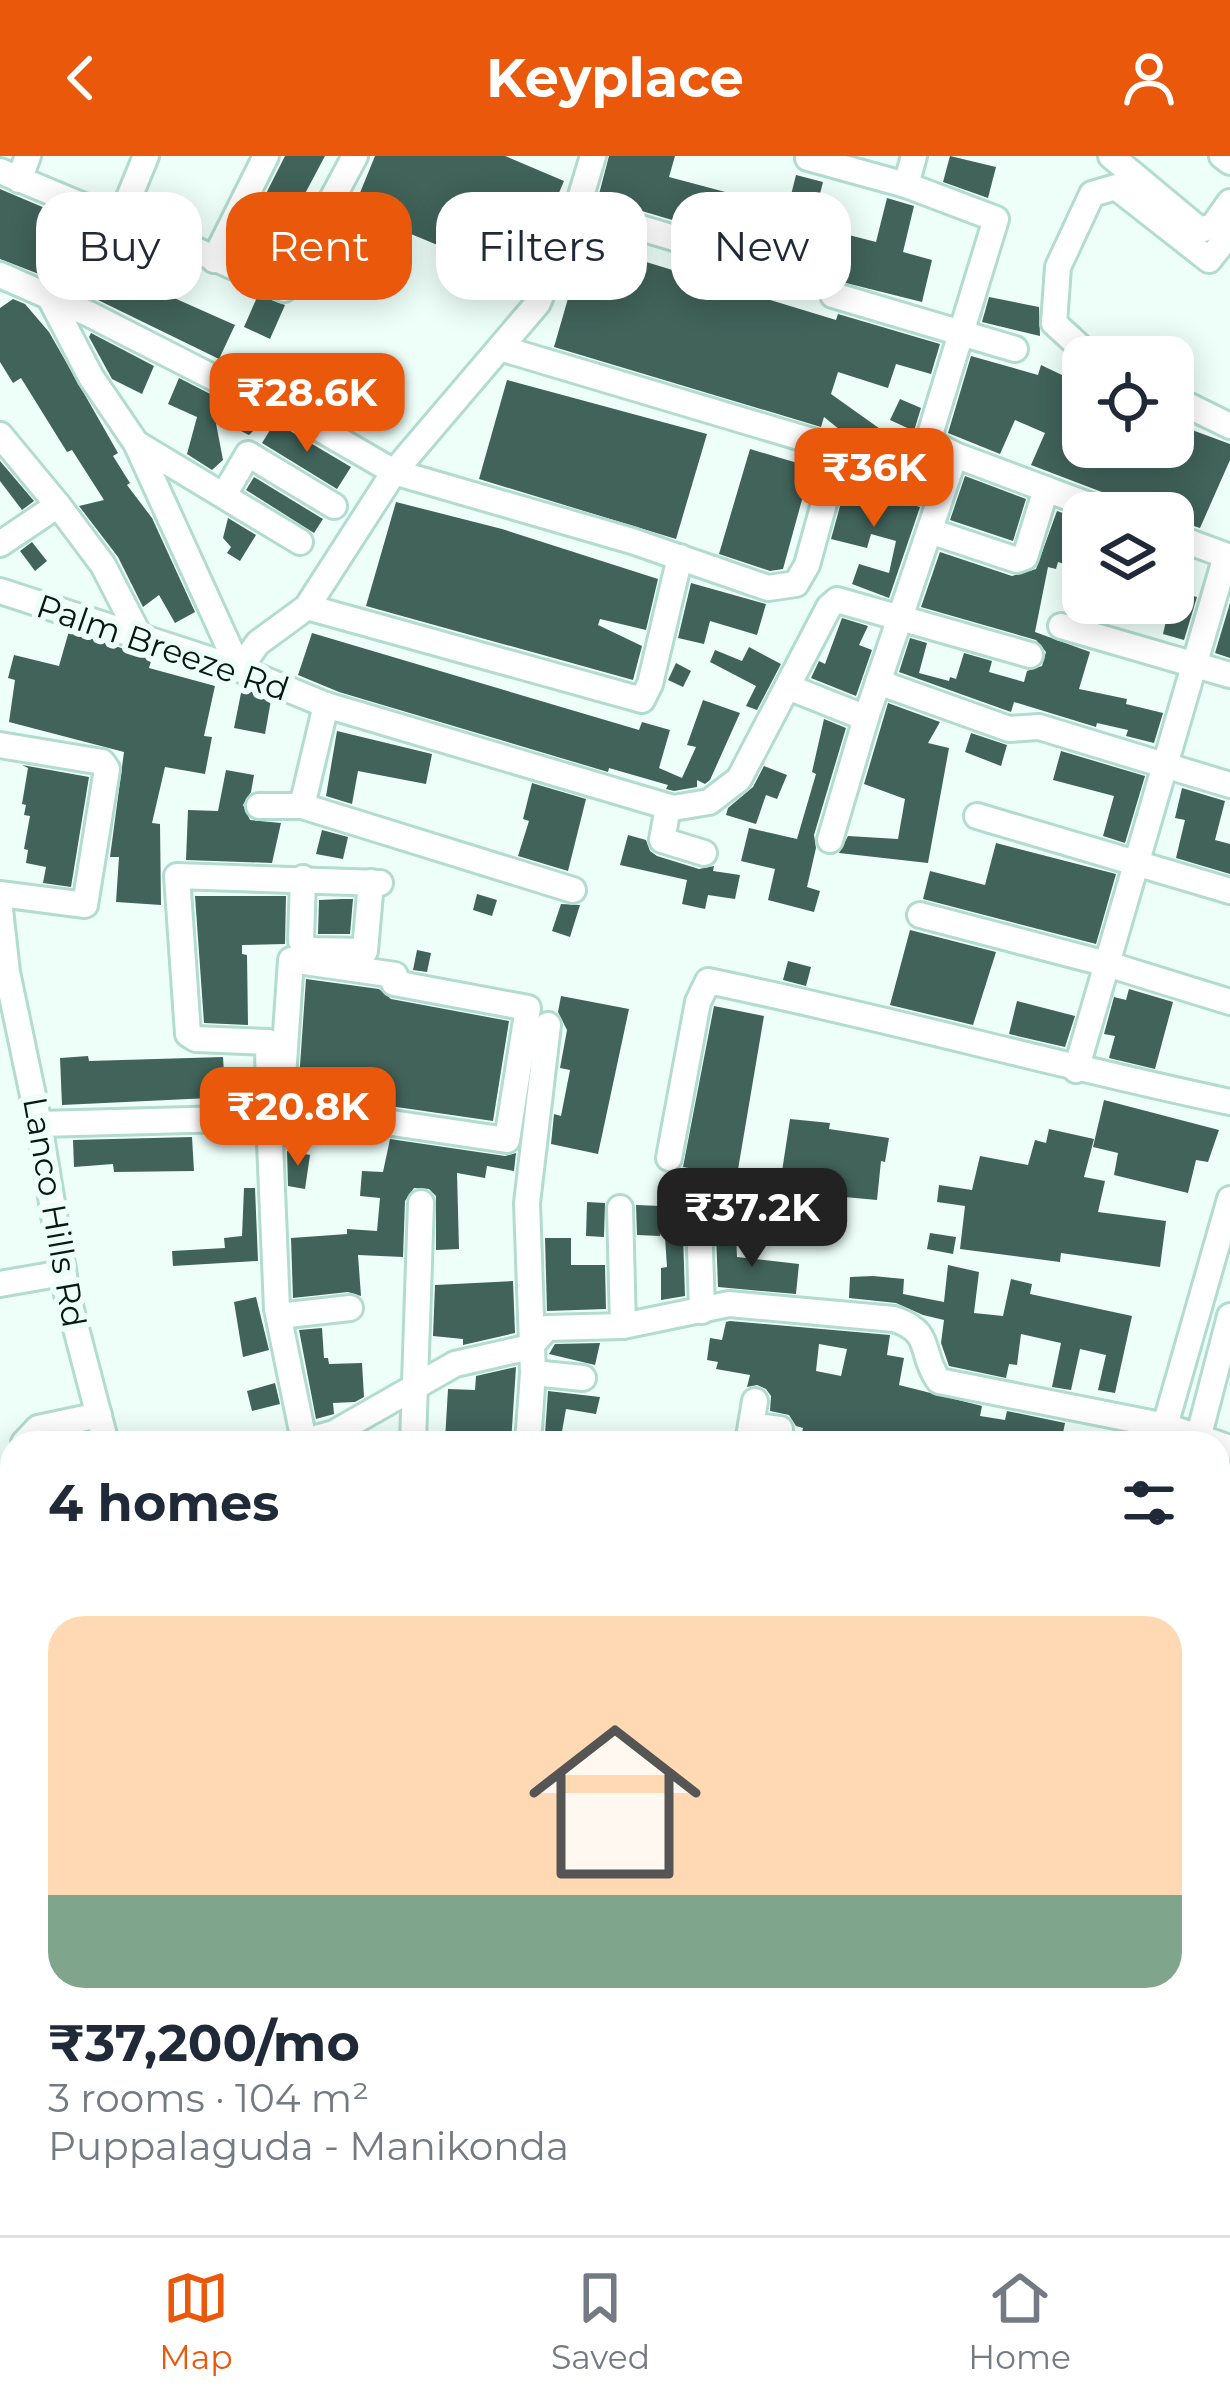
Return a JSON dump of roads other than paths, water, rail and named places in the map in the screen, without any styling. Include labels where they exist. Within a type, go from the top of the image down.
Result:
[{"type":"street","points":[[131,192],[146,156]]},
{"type":"street","points":[[214,260],[266,156]]},
{"type":"street","points":[[202,254],[284,289],[355,156]]},
{"type":"street","points":[[582,192],[593,156]]},
{"type":"street","points":[[906,185],[914,156]]},
{"type":"street","points":[[1111,156],[1200,230],[1213,226],[1230,202]]},
{"type":"street","points":[[1222,156],[1230,162]]},
{"type":"street","points":[[808,158],[906,185],[996,219],[928,441],[1062,495]]},
{"type":"street","points":[[16,169],[66,192]]},
{"type":"street","points":[[1068,336],[1054,323],[1058,267],[1092,194],[1116,187],[1208,260],[1230,232]]},
{"type":"street","points":[[0,275],[36,293]]},
{"type":"street","points":[[51,300],[92,377],[136,443],[239,669],[258,643],[307,607],[394,472],[539,300]]},
{"type":"street","points":[[51,300],[89,314],[232,387]]},
{"type":"street","points":[[850,300],[1015,349]]},
{"type":"street","points":[[266,397],[394,472],[768,588],[796,584],[807,565],[838,448],[500,348]]},
{"type":"street","points":[[1194,408],[1230,426]]},
{"type":"street","points":[[0,435],[103,565],[140,637]]},
{"type":"street","points":[[136,443],[300,542]]},
{"type":"street","points":[[224,495],[248,454],[334,506]]},
{"type":"street","points":[[830,840],[955,455]]},
{"type":"street","points":[[930,531],[1017,560],[1025,557],[1046,489]]},
{"type":"street","points":[[0,544],[58,505]]},
{"type":"street","points":[[1076,1070],[1228,556],[1194,544]]},
{"type":"street","points":[[307,607],[642,700],[650,684],[680,557]]},
{"type":"street","name":"Palm Breeze Rd","points":[[0,591],[239,669],[326,705],[668,807]]},
{"type":"street","points":[[704,853],[662,840],[668,807],[709,802],[739,778],[837,600],[1030,655]]},
{"type":"street","points":[[1061,626],[1230,675]]},
{"type":"street","points":[[878,682],[1009,729],[1039,727],[1230,785]]},
{"type":"street","points":[[788,687],[866,718]]},
{"type":"street","points":[[302,806],[326,705]]},
{"type":"street","points":[[0,745],[101,762],[107,770],[85,905],[0,894]]},
{"type":"street","points":[[259,806],[302,806],[573,890]]},
{"type":"street","points":[[977,816],[1230,891]]},
{"type":"street","points":[[275,1090],[268,1042],[196,1039],[188,1034],[177,876],[303,878],[375,883],[365,950],[305,948],[301,941],[303,878]]},
{"type":"street","name":"Lanco Hills Rd","points":[[0,909],[4,971],[39,1124],[63,1274],[103,1431]]},
{"type":"street","points":[[920,915],[1230,1002]]},
{"type":"street","points":[[275,1090],[358,1118],[507,1140],[528,1008],[394,983],[395,975],[291,960],[268,1118],[279,1316],[299,1431]]},
{"type":"street","points":[[669,1158],[698,1002],[708,981],[1076,1070],[1230,1102]]},
{"type":"street","points":[[529,1431],[533,1373],[527,1203],[548,1025]]},
{"type":"street","points":[[39,1124],[268,1118]]},
{"type":"street","points":[[698,1188],[702,1311]]},
{"type":"street","points":[[1164,1431],[1230,1199]]},
{"type":"street","points":[[414,1431],[421,1204]]},
{"type":"street","points":[[620,1208],[623,1326]]},
{"type":"street","points":[[0,1284],[63,1274]]},
{"type":"street","points":[[338,1431],[455,1364],[530,1347],[547,1328],[623,1326],[729,1304],[894,1319],[914,1326],[923,1337],[930,1369],[939,1381],[1150,1431]]},
{"type":"street","points":[[279,1316],[350,1308]]},
{"type":"street","points":[[1200,1431],[1230,1316]]},
{"type":"street","points":[[533,1373],[583,1378]]},
{"type":"street","points":[[35,1431],[98,1415]]},
{"type":"street","points":[[751,1423],[779,1429]]}]
